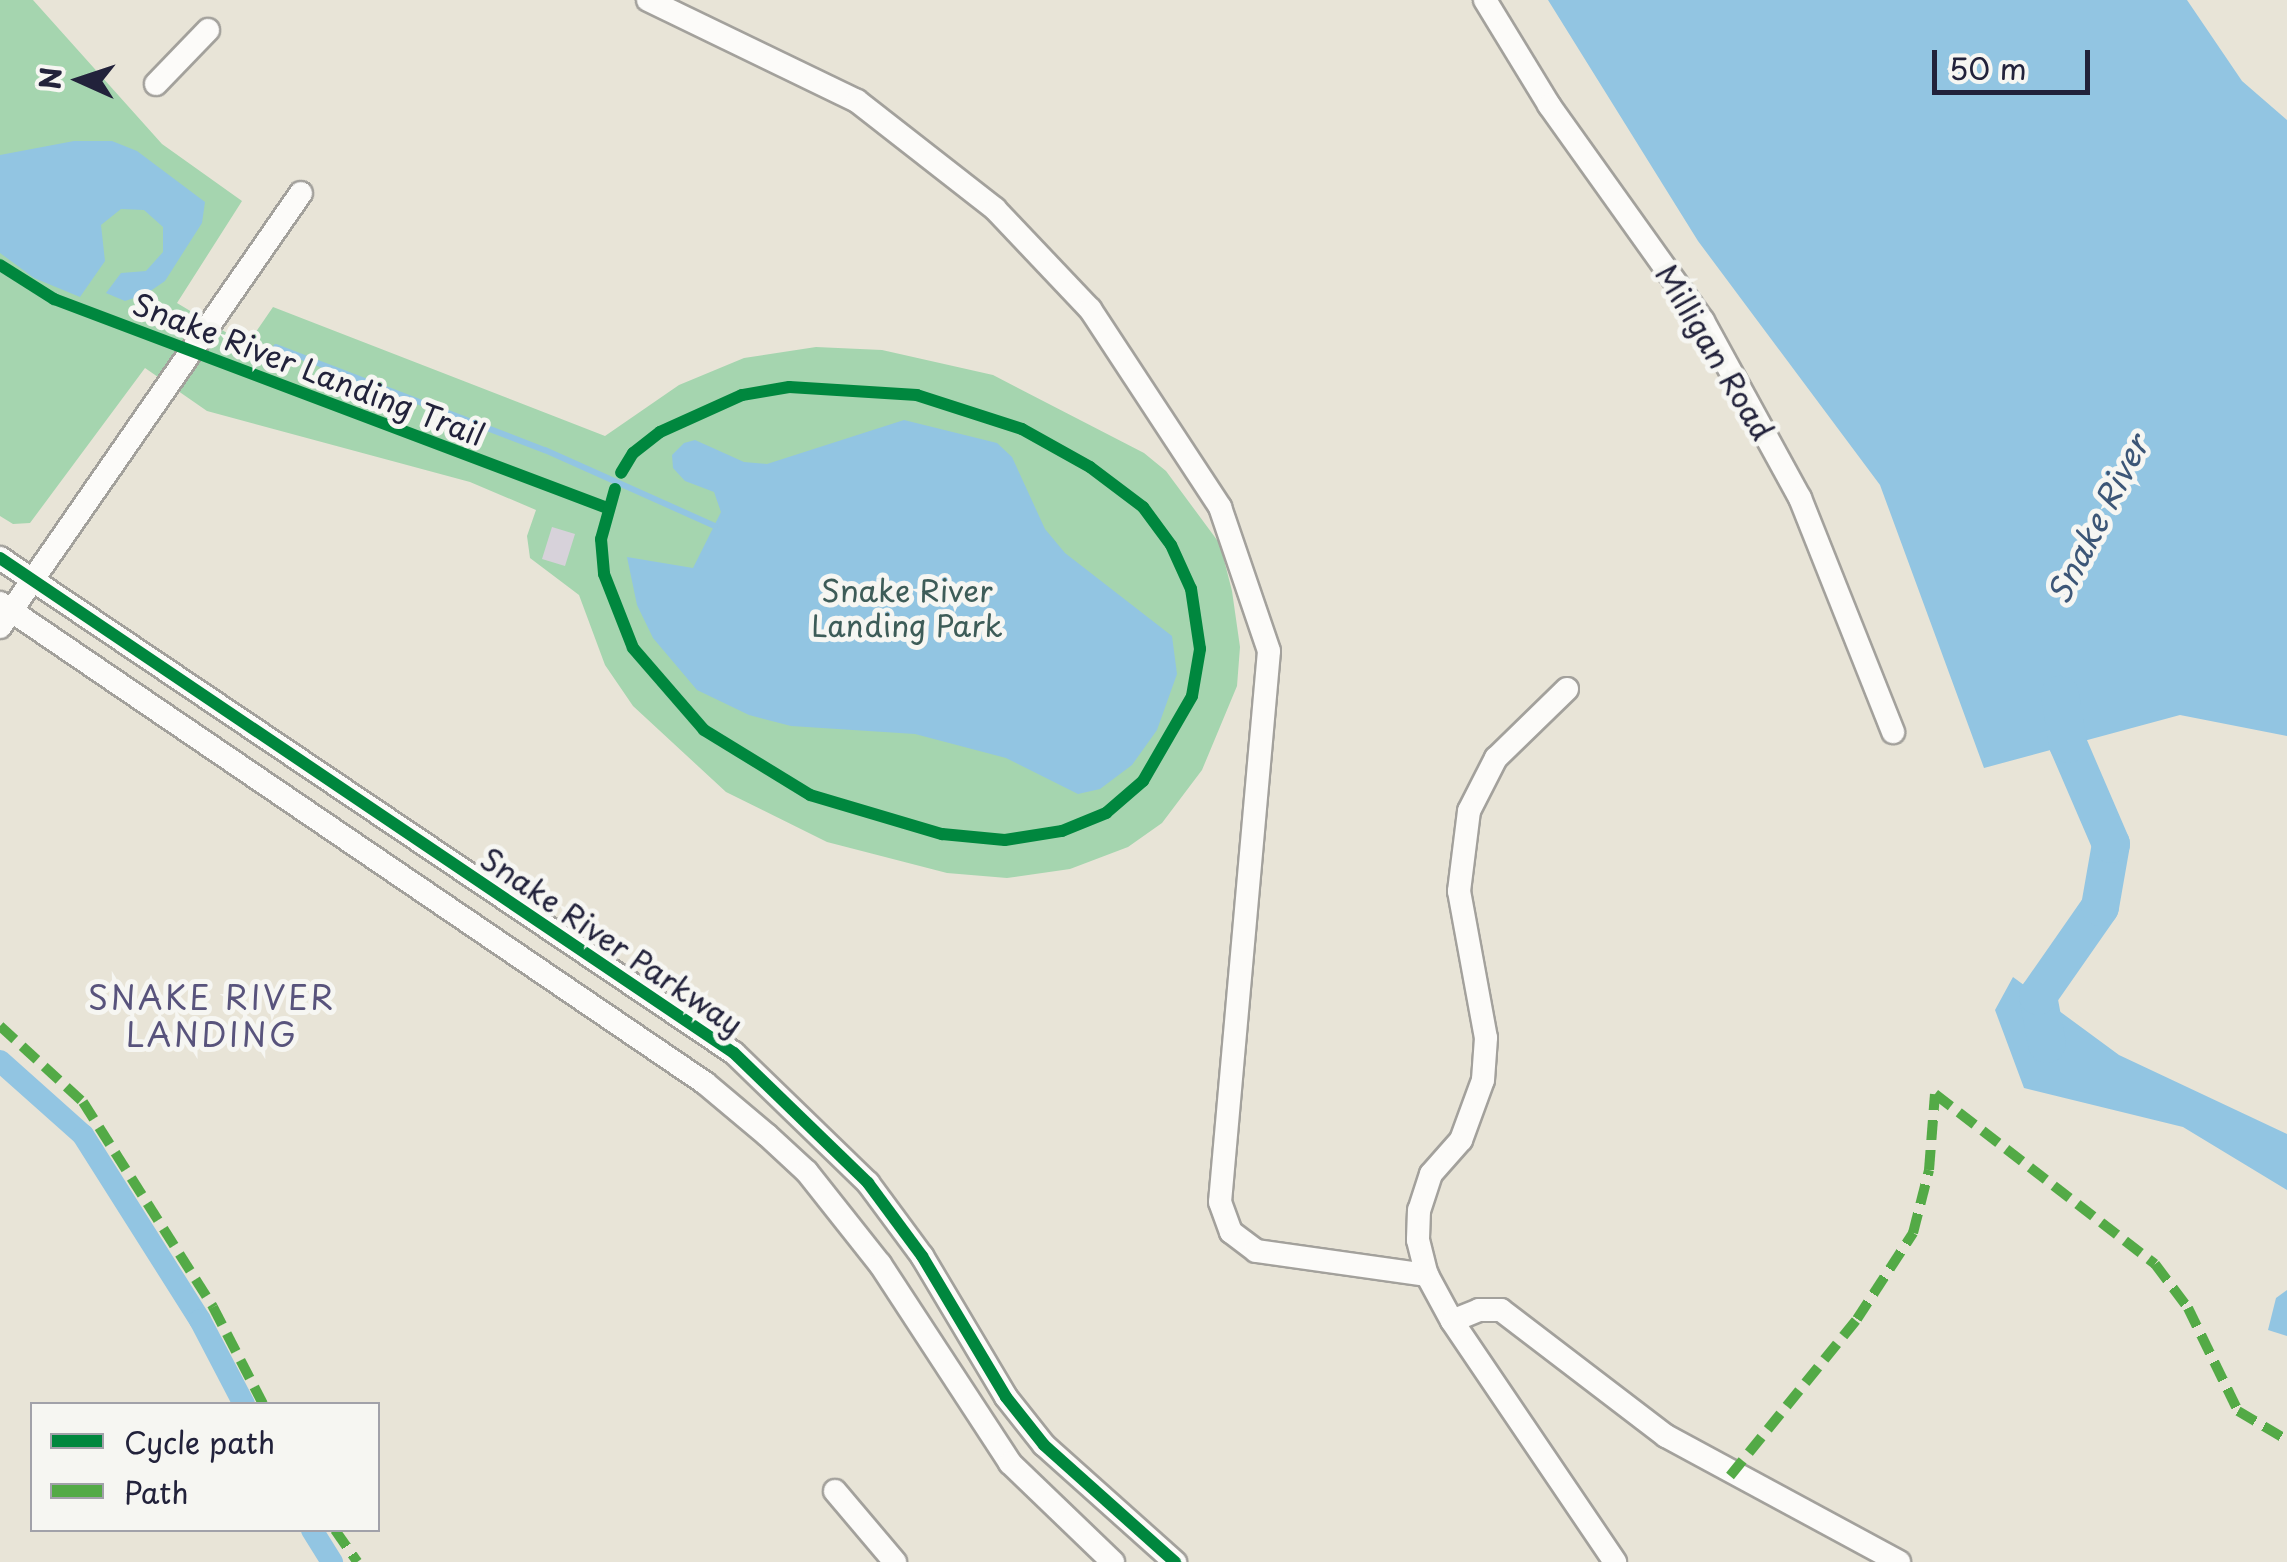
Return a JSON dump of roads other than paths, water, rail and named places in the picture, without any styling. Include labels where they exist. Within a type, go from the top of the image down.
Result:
[{"type":"street","points":[[648,0],[857,100],[996,209],[1090,309],[1220,507],[1269,651],[1220,1202],[1231,1232],[1256,1251],[1426,1275]]},
{"type":"street","name":"Milligan Road","points":[[1485,0],[1549,105],[1703,322],[1800,498],[1893,732]]},
{"type":"street","points":[[156,84],[208,30]]},
{"type":"street","points":[[301,193],[35,581],[4,614],[705,1083],[807,1172],[880,1264],[1010,1464],[1113,1562]]},
{"type":"street","name":"Snake River Parkway","points":[[0,558],[734,1053],[868,1182],[1044,1445],[1175,1562]]},
{"type":"street","points":[[1566,689],[1496,758],[1469,812],[1459,891],[1486,1038],[1483,1080],[1461,1140],[1432,1174],[1419,1210],[1426,1275],[1452,1322],[1615,1562]]},
{"type":"street","points":[[1452,1322],[1479,1310],[1501,1310],[1682,1446],[1899,1562]]},
{"type":"street","points":[[835,1491],[895,1562]]},
{"type":"water","points":[[1548,0],[2187,0],[2242,81],[2287,120],[2287,736],[2180,715],[1984,768],[1880,485],[1698,241]]},
{"type":"water","points":[[74,141],[112,141],[137,151],[205,202],[202,223],[165,281],[146,294],[125,301],[106,293],[121,273],[146,271],[163,252],[163,227],[144,210],[121,209],[101,225],[105,261],[80,297],[34,278],[0,253],[0,155]]},
{"type":"water","points":[[904,420],[997,443],[1012,457],[1045,529],[1065,553],[1172,636],[1177,674],[1157,730],[1132,765],[1100,789],[1078,794],[1006,758],[915,734],[791,726],[749,715],[697,690],[653,638],[637,605],[627,557],[693,568],[721,512],[714,492],[685,481],[673,468],[672,455],[684,443],[695,440],[744,462],[767,464]]},
{"type":"water","points":[[2013,977],[2119,1055],[2287,1134],[2287,1190],[2183,1127],[2024,1088],[1995,1010]]},
{"type":"water","points":[[2287,1290],[2287,1336],[2268,1330],[2276,1298]]},
{"type":"waterway","points":[[276,347],[545,450],[715,526]]},
{"type":"waterway","name":"Snake River","points":[[2047,1044],[2038,996],[2100,907],[2111,844],[2068,744],[2060,695]]},
{"type":"waterway","points":[[0,1061],[83,1135],[200,1320],[243,1402]]},
{"type":"waterway","points":[[313,1532],[332,1562]]},
{"type":"district","name":"SNAKE RIVER LANDING","points":[[212,1016]]},
{"type":"park label","name":"Snake River Landing Park","points":[[907,607]]}]
